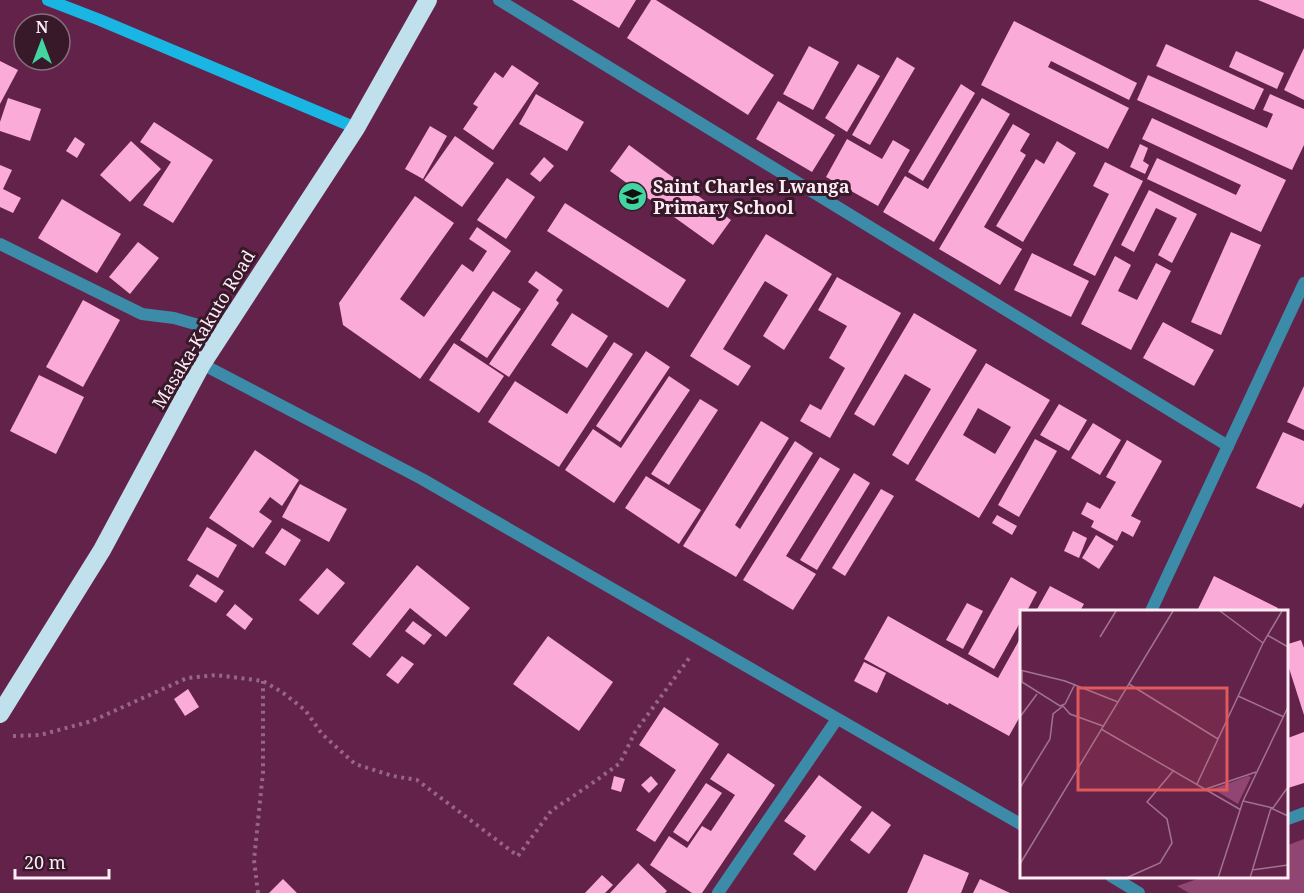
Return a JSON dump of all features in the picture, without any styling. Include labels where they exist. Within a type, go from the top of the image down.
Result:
[{"type":"highway","name":"Masaka-Kakuto Road","points":[[0,714],[102,550],[202,364],[356,128],[428,0]]},
{"type":"street","points":[[48,0],[356,128]]},
{"type":"street","points":[[499,0],[1228,446]]},
{"type":"street","points":[[0,244],[142,314],[174,318],[223,332]]},
{"type":"street","points":[[1151,610],[1304,283]]},
{"type":"street","points":[[202,364],[422,479],[1020,824]]},
{"type":"street","points":[[718,893],[837,719]]},
{"type":"street","points":[[1289,818],[1304,813]]},
{"type":"street","points":[[1120,878],[1139,893]]},
{"type":"path","points":[[10,736],[40,735],[92,721],[187,678],[216,675],[263,681],[305,710],[322,734],[355,764],[393,776],[417,780],[518,856],[551,810],[620,763],[635,732],[702,640]]},
{"type":"path","points":[[258,893],[254,860],[263,772],[263,681]]},
{"type":"shaded area","points":[[1304,839],[1304,893],[1189,893],[1177,886],[1200,878],[1289,878],[1289,845]]},
{"type":"building","points":[[572,0],[636,0],[619,28]]},
{"type":"building","points":[[651,0],[656,0],[774,75],[748,115],[627,38]]},
{"type":"building","points":[[1258,0],[1304,0],[1304,19]]},
{"type":"building","points":[[1014,21],[1137,83],[1129,100],[1051,61],[1048,67],[1129,108],[1108,149],[981,85]]},
{"type":"building","points":[[1166,44],[1264,89],[1254,110],[1156,66]]},
{"type":"building","points":[[809,46],[839,62],[813,110],[783,94]]},
{"type":"building","points":[[1304,48],[1304,100],[1284,90]]},
{"type":"building","points":[[1236,51],[1284,73],[1277,89],[1229,67]]},
{"type":"building","points":[[897,57],[915,68],[870,145],[852,135]]},
{"type":"building","points":[[0,61],[12,67],[12,72],[17,72],[0,104]]},
{"type":"building","points":[[858,64],[880,76],[847,132],[825,118]]},
{"type":"building","points":[[512,65],[539,83],[493,150],[463,129],[478,107],[473,104],[495,72],[503,78]]},
{"type":"building","points":[[1148,75],[1267,128],[1273,114],[1263,110],[1270,94],[1304,109],[1304,145],[1292,170],[1137,100]]},
{"type":"building","points":[[961,84],[975,93],[923,181],[908,172]]},
{"type":"building","points":[[536,94],[584,122],[567,151],[519,124]]},
{"type":"building","points":[[8,98],[41,109],[30,141],[0,131],[0,122]]},
{"type":"building","points":[[982,98],[1010,114],[934,242],[883,212],[905,176],[928,189]]},
{"type":"building","points":[[778,101],[835,135],[812,172],[756,139]]},
{"type":"building","points":[[1152,118],[1286,180],[1261,232],[1147,179],[1157,158],[1236,195],[1241,185],[1142,139]]},
{"type":"building","points":[[154,122],[213,160],[173,223],[143,205],[171,162],[140,142]]},
{"type":"building","points":[[1013,124],[1030,134],[1020,151],[1026,155],[984,227],[1022,249],[1000,285],[939,249]]},
{"type":"building","points":[[430,126],[447,136],[423,179],[405,169]]},
{"type":"building","points":[[455,136],[494,163],[462,207],[424,180]]},
{"type":"building","points":[[75,137],[85,144],[77,158],[66,151]]},
{"type":"building","points":[[847,139],[882,159],[893,140],[910,150],[878,206],[826,177]]},
{"type":"building","points":[[131,141],[161,169],[130,202],[100,175]]},
{"type":"building","points":[[1057,141],[1076,153],[1023,242],[996,226],[1036,159],[1044,164]]},
{"type":"building","points":[[1140,144],[1148,148],[1143,161],[1149,165],[1145,174],[1130,167]]},
{"type":"building","name":"Saint Charles Lwanga Primary School","points":[[629,145],[731,220],[713,245],[610,171]]},
{"type":"building","points":[[544,157],[554,166],[540,182],[530,174]]},
{"type":"building","points":[[1105,162],[1143,181],[1095,276],[1073,265],[1109,194],[1093,186]]},
{"type":"building","points":[[0,165],[12,170],[3,189],[21,198],[13,213],[0,207]]},
{"type":"building","points":[[507,178],[535,197],[506,239],[477,220]]},
{"type":"building","points":[[1149,190],[1197,214],[1172,263],[1158,255],[1177,218],[1156,208],[1134,252],[1121,245]]},
{"type":"building","points":[[415,196],[454,223],[400,299],[424,317],[462,264],[473,272],[487,251],[469,239],[477,227],[511,251],[420,379],[343,325],[339,303]]},
{"type":"building","points":[[62,199],[121,234],[97,273],[38,238]]},
{"type":"building","points":[[565,203],[686,280],[668,308],[547,231]]},
{"type":"building","points":[[1231,232],[1261,245],[1221,335],[1191,322]]},
{"type":"building","points":[[766,234],[832,274],[784,350],[763,336],[788,295],[765,281],[723,349],[751,366],[738,386],[690,356]]},
{"type":"building","points":[[138,242],[159,258],[130,294],[109,277]]},
{"type":"building","points":[[1032,253],[1089,281],[1071,317],[1014,290]]},
{"type":"building","points":[[1115,256],[1131,265],[1118,291],[1137,300],[1156,263],[1171,271],[1131,350],[1081,324]]},
{"type":"building","points":[[536,271],[563,290],[556,300],[559,303],[509,377],[489,364],[539,290],[528,282]]},
{"type":"building","points":[[837,277],[901,313],[830,438],[800,421],[810,404],[821,410],[845,368],[829,358],[847,326],[818,310]]},
{"type":"building","points":[[493,291],[521,309],[487,358],[460,340]]},
{"type":"building","points":[[83,300],[120,320],[83,387],[46,367]]},
{"type":"building","points":[[572,313],[608,336],[587,368],[551,345]]},
{"type":"building","points":[[914,313],[977,350],[908,465],[892,455],[931,389],[905,374],[874,426],[854,414]]},
{"type":"building","points":[[1163,322],[1214,350],[1194,386],[1143,358]]},
{"type":"building","points":[[614,342],[633,354],[559,467],[488,422],[515,381],[567,414]]},
{"type":"building","points":[[454,343],[504,376],[479,413],[429,380]]},
{"type":"building","points":[[646,351],[670,367],[620,442],[596,426]]},
{"type":"building","points":[[986,363],[1050,400],[979,518],[915,480]],"holes":[[[978,408],[1011,427],[995,454],[963,435]]]},
{"type":"building","points":[[39,375],[84,397],[56,454],[10,431]]},
{"type":"building","points":[[669,376],[690,390],[614,503],[565,470],[593,429],[621,448]]},
{"type":"building","points":[[1304,386],[1304,430],[1287,422]]},
{"type":"building","points":[[700,399],[718,410],[669,485],[651,474]]},
{"type":"building","points":[[1059,404],[1087,420],[1069,451],[1040,435]]},
{"type":"building","points":[[761,421],[789,438],[735,525],[740,529],[795,441],[813,453],[736,577],[683,546]]},
{"type":"building","points":[[1093,423],[1121,440],[1100,475],[1071,458]]},
{"type":"building","points":[[1283,432],[1304,441],[1304,503],[1301,508],[1256,488]]},
{"type":"building","points":[[1035,439],[1057,451],[1019,517],[998,505]]},
{"type":"building","points":[[1127,440],[1162,461],[1131,516],[1141,521],[1133,537],[1122,531],[1117,541],[1091,527],[1094,521],[1081,514],[1087,502],[1100,509],[1116,482],[1106,477]]},
{"type":"building","points":[[255,450],[299,480],[282,506],[270,497],[259,512],[272,521],[253,548],[209,518]]},
{"type":"building","points":[[820,457],[840,469],[786,556],[816,574],[793,610],[743,580]]},
{"type":"building","points":[[854,473],[870,483],[817,570],[800,560]]},
{"type":"building","points":[[646,476],[701,510],[679,544],[625,508]]},
{"type":"building","points":[[300,484],[347,509],[329,542],[282,517]]},
{"type":"building","points":[[881,489],[894,496],[845,576],[832,568]]},
{"type":"building","points":[[997,515],[1017,526],[1012,535],[992,523]]},
{"type":"building","points":[[207,527],[237,545],[218,578],[187,560]]},
{"type":"building","points":[[282,528],[301,540],[285,566],[265,553]]},
{"type":"building","points":[[1073,531],[1087,538],[1079,558],[1064,551]]},
{"type":"building","points":[[1096,535],[1114,546],[1099,569],[1082,558]]},
{"type":"building","points":[[417,565],[470,608],[446,637],[410,608],[370,658],[352,644]]},
{"type":"building","points":[[327,568],[345,583],[318,615],[299,600]]},
{"type":"building","points":[[197,574],[224,591],[216,603],[189,586]]},
{"type":"building","points":[[1214,576],[1278,608],[1277,610],[1197,610]]},
{"type":"building","points":[[1011,577],[1037,592],[1028,610],[1020,610],[1020,623],[994,669],[968,654]]},
{"type":"building","points":[[1050,586],[1084,604],[1081,610],[1037,610]]},
{"type":"building","points":[[967,603],[983,611],[963,649],[946,640]]},
{"type":"building","points":[[235,604],[253,619],[245,630],[226,615]]},
{"type":"building","points":[[888,616],[998,678],[1020,639],[1020,717],[1009,736],[864,659]]},
{"type":"building","points":[[413,621],[432,635],[424,645],[405,631]]},
{"type":"building","points":[[548,636],[613,682],[579,731],[513,684]]},
{"type":"building","points":[[1301,640],[1304,648],[1304,715],[1289,668],[1289,644]]},
{"type":"building","points":[[402,656],[414,664],[398,684],[386,675]]},
{"type":"building","points":[[864,662],[886,673],[877,693],[854,681]]},
{"type":"building","points":[[188,689],[199,707],[185,716],[174,699]]},
{"type":"building","points":[[664,707],[719,744],[655,842],[636,830],[676,770],[639,745]]},
{"type":"building","points":[[1304,732],[1304,783],[1289,788],[1289,738]]},
{"type":"building","points":[[728,753],[775,785],[702,893],[692,893],[650,865],[669,836],[687,848],[702,826],[711,831],[735,795],[710,779]]},
{"type":"building","points":[[819,775],[862,807],[815,871],[793,854],[806,836],[784,821]]},
{"type":"building","points":[[614,776],[625,779],[621,792],[611,789]]},
{"type":"building","points":[[651,776],[658,784],[649,793],[641,785]]},
{"type":"building","points":[[706,783],[722,793],[688,842],[673,832]]},
{"type":"building","points":[[872,811],[891,825],[869,854],[850,840]]},
{"type":"building","points":[[924,854],[969,873],[961,893],[907,893]]},
{"type":"building","points":[[638,863],[667,891],[665,893],[610,893]]},
{"type":"building","points":[[602,875],[613,885],[605,893],[585,893]]},
{"type":"building","points":[[283,879],[297,893],[269,893]]},
{"type":"building","points":[[980,879],[1010,893],[973,893]]},
{"type":"place","name":"Saint Charles Lwanga Primary School","points":[[632,196]]}]
